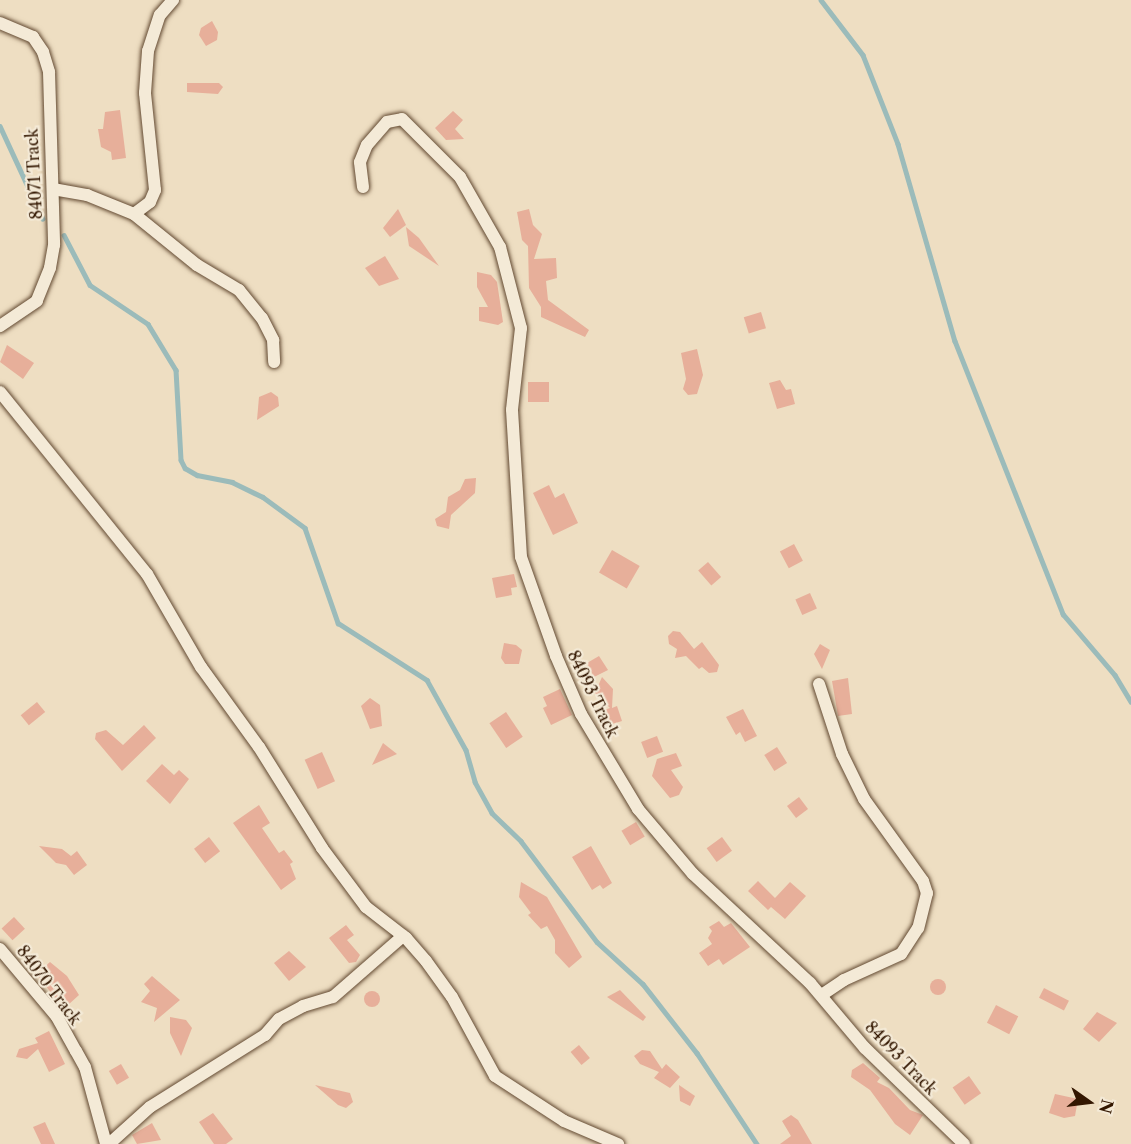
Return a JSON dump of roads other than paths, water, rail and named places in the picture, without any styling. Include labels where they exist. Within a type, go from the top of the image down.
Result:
[{"type":"street","points":[[134,214],[150,202],[155,190],[145,93],[148,51],[160,15],[173,0]]},
{"type":"street","name":"84071 Track","points":[[0,23],[33,37],[43,52],[48,72],[54,245],[44,290],[28,309],[0,326]]},
{"type":"street","name":"84093 Track","points":[[363,187],[362,154],[387,122],[402,119],[416,130],[476,201],[510,275],[521,328],[512,410],[521,556],[556,656],[581,714],[638,809],[679,858],[822,995],[865,1048],[964,1144]]},
{"type":"street","points":[[53,189],[87,195],[134,214],[197,265],[249,300],[273,340],[274,362]]},
{"type":"street","points":[[0,392],[147,574],[201,667],[341,874],[366,907],[402,936],[452,997],[495,1076],[564,1121],[618,1144]]},
{"type":"street","points":[[819,684],[842,754],[864,799],[923,881],[927,893],[918,928],[901,954],[844,980],[822,995]]},
{"type":"street","points":[[108,1144],[150,1107],[265,1035],[279,1019],[303,1006],[333,997],[402,936]]},
{"type":"street","name":"84070 Track","points":[[0,949],[57,1017],[85,1067],[108,1144]]},
{"type":"waterway","points":[[821,0],[863,55],[898,144],[955,341],[1063,614],[1115,675],[1131,702]]},
{"type":"waterway","points":[[0,126],[43,219]]},
{"type":"waterway","points":[[64,235],[90,285],[148,324],[176,370],[181,460],[185,468],[197,475],[232,482],[263,497],[305,528],[338,623],[427,680],[466,750],[475,782],[492,813],[521,841],[597,942],[643,984],[697,1053],[757,1144]]}]
